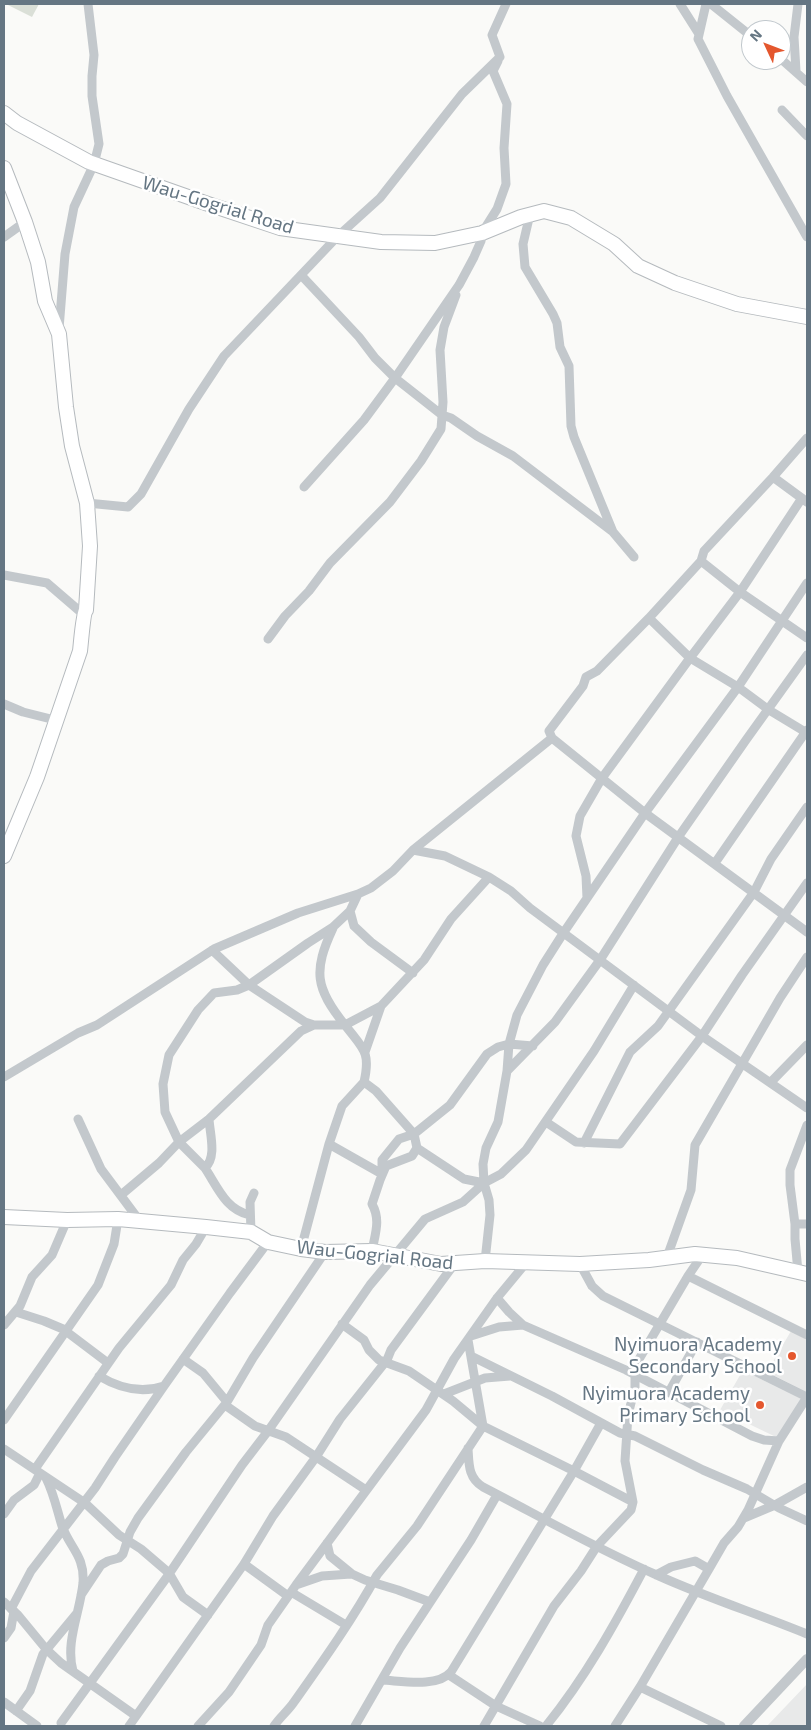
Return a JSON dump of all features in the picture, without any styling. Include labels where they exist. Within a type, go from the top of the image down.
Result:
[{"type":"main road","name":"Wau-Gogrial Road","points":[[4,113],[17,123],[94,164],[280,228],[381,242],[435,243],[482,234],[530,214],[544,211],[571,218],[614,244],[638,266],[711,296],[737,304],[807,317]]},
{"type":"main road","points":[[4,168],[38,262],[46,301],[59,334],[67,416],[72,446],[87,503],[90,546],[86,610],[83,614],[80,651],[37,777],[4,856]]},
{"type":"main road","name":"Wau-Gogrial Road","points":[[4,1217],[67,1220],[139,1220],[206,1227],[251,1232],[268,1242],[301,1249],[325,1252],[372,1250],[441,1264],[484,1261],[580,1264],[650,1260],[703,1254],[737,1258],[802,1273]]},
{"type":"street","points":[[59,334],[65,254],[74,207],[94,164],[99,144],[92,96],[94,55],[88,4]]},
{"type":"street","points":[[304,487],[364,420],[395,378],[459,285],[474,257],[482,234],[497,209],[506,184],[504,148],[507,104],[493,72],[500,57],[492,35],[506,4]]},
{"type":"street","points":[[680,4],[699,34]]},
{"type":"street","points":[[706,4],[698,39],[727,96],[807,237]]},
{"type":"street","points":[[711,4],[741,28]]},
{"type":"street","points":[[796,72],[794,38],[798,4]]},
{"type":"street","points":[[87,503],[128,507],[142,494],[189,410],[224,356],[338,236],[380,198],[462,94],[500,57]]},
{"type":"street","points":[[791,68],[807,82]]},
{"type":"street","points":[[782,110],[807,136]]},
{"type":"street","points":[[530,214],[524,244],[525,267],[557,323],[560,347],[569,366],[571,426],[613,532]]},
{"type":"street","points":[[4,236],[24,222]]},
{"type":"street","points":[[301,275],[395,378],[442,415],[451,418],[476,436],[520,461],[613,532],[634,557]]},
{"type":"street","points":[[268,639],[330,563],[390,502],[441,429],[442,375],[440,350],[444,327],[459,285]]},
{"type":"street","points":[[807,438],[704,551],[701,561],[649,618],[597,671],[586,677],[582,686],[549,731],[552,738],[645,813],[679,836],[807,932]]},
{"type":"street","points":[[587,899],[586,876],[576,836],[580,816],[602,778],[740,592],[804,500],[773,477]]},
{"type":"street","points":[[701,561],[740,592],[807,638]]},
{"type":"street","points":[[4,575],[47,583],[83,614]]},
{"type":"street","points":[[484,1261],[490,1215],[489,1200],[484,1184],[486,1148],[498,1122],[508,1071],[508,1044],[517,1016],[543,965],[564,932],[645,813],[738,687],[807,583]]},
{"type":"street","points":[[649,618],[690,658],[738,687],[769,710],[807,732],[715,863]]},
{"type":"street","points":[[508,1071],[556,1022],[600,960],[679,836],[807,655]]},
{"type":"street","points":[[4,704],[23,712],[55,720]]},
{"type":"street","points":[[4,1077],[78,1033],[97,1025],[212,950],[298,912],[358,894],[371,888],[393,871],[413,850],[552,738]]},
{"type":"street","points":[[584,1143],[630,1052],[658,1026],[668,1009],[754,892],[771,859],[807,808]]},
{"type":"street","points":[[413,850],[445,856],[489,877],[511,891],[530,908],[702,1036],[807,1108]]},
{"type":"street","points":[[212,950],[249,985],[305,1022],[314,1025],[345,1025],[381,1006],[424,960],[451,919],[489,877]]},
{"type":"street","points":[[546,1122],[576,1142],[620,1144],[702,1036],[742,975],[807,883]]},
{"type":"street","points":[[250,1215],[240,1213],[229,1205],[205,1168],[179,1142],[165,1112],[163,1084],[169,1055],[198,1010],[214,993],[237,990],[249,985],[333,927],[350,911],[358,894]]},
{"type":"street","points":[[350,911],[354,926],[371,942],[413,973]]},
{"type":"street","points":[[301,1249],[342,1106],[364,1082],[368,1064],[365,1052],[328,1004],[319,975],[324,947],[333,927]]},
{"type":"street","points":[[667,1258],[690,1190],[695,1145],[780,998],[807,957]]},
{"type":"street","points":[[61,1723],[169,1573],[242,1465],[370,1285],[425,1219],[463,1202],[515,1162],[526,1150],[594,1051],[634,985]]},
{"type":"street","points":[[365,1052],[381,1006]]},
{"type":"street","points":[[121,1195],[159,1163],[179,1142],[209,1119],[301,1031],[314,1025]]},
{"type":"street","points":[[382,1174],[382,1160],[391,1147],[399,1139],[414,1134],[450,1105],[487,1054],[498,1047],[508,1044],[533,1046]]},
{"type":"street","points":[[771,1082],[807,1045]]},
{"type":"street","points":[[364,1082],[376,1091],[414,1134],[417,1148],[412,1156],[386,1166],[382,1174],[372,1204],[378,1213],[372,1250]]},
{"type":"street","points":[[78,1119],[101,1168],[139,1220]]},
{"type":"street","points":[[205,1168],[210,1163],[212,1151],[209,1119]]},
{"type":"street","points":[[802,1273],[795,1239],[790,1170],[807,1125]]},
{"type":"street","points":[[330,1144],[382,1174]]},
{"type":"street","points":[[417,1148],[464,1179],[484,1184]]},
{"type":"street","points":[[251,1232],[250,1202],[254,1192]]},
{"type":"street","points":[[4,1420],[98,1285],[114,1244],[118,1219]]},
{"type":"street","points":[[4,1325],[16,1312],[32,1277],[52,1255],[67,1220]]},
{"type":"street","points":[[795,1224],[807,1224]]},
{"type":"street","points":[[4,1514],[14,1500],[34,1485],[99,1376],[135,1327],[172,1285],[183,1260],[196,1244],[206,1227]]},
{"type":"street","points":[[4,1638],[11,1628],[13,1610],[30,1570],[85,1503],[164,1386],[268,1242]]},
{"type":"street","points":[[81,1595],[101,1566],[121,1556],[134,1525],[143,1511],[186,1452],[226,1404],[253,1358],[325,1252]]},
{"type":"street","points":[[484,1726],[554,1606],[581,1572],[597,1546],[629,1513],[632,1502],[626,1468],[627,1435],[628,1415],[635,1387],[636,1363],[703,1254]]},
{"type":"street","points":[[198,1726],[229,1692],[261,1645],[266,1629],[292,1591],[441,1392],[448,1368],[497,1298],[526,1263]]},
{"type":"street","points":[[129,1726],[244,1564],[284,1500],[316,1457],[340,1419],[385,1362],[392,1348],[455,1264]]},
{"type":"street","points":[[580,1264],[598,1293],[807,1397],[779,1441],[744,1518],[724,1543],[640,1687],[615,1726]]},
{"type":"street","points":[[688,1276],[807,1335]]},
{"type":"street","points":[[497,1298],[523,1325],[635,1374],[752,1436],[764,1440],[779,1441]]},
{"type":"street","points":[[16,1312],[44,1321],[66,1331],[108,1363]]},
{"type":"street","points":[[342,1324],[364,1340],[373,1354],[385,1362],[409,1371],[441,1392],[483,1426],[632,1502]]},
{"type":"street","points":[[469,1338],[499,1327],[523,1325]]},
{"type":"street","points":[[274,1726],[296,1699],[374,1583],[377,1575],[421,1519],[483,1426],[474,1382],[469,1338]]},
{"type":"street","points":[[669,1392],[697,1342]]},
{"type":"street","points":[[471,1356],[620,1433],[634,1436],[755,1493],[807,1522]]},
{"type":"street","points":[[183,1359],[203,1373],[226,1404],[255,1426],[286,1437],[366,1490]]},
{"type":"street","points":[[99,1376],[115,1384],[136,1390],[164,1386]]},
{"type":"street","points":[[441,1392],[494,1377],[512,1376]]},
{"type":"street","points":[[382,1680],[433,1682],[442,1680],[449,1675],[574,1471],[601,1423]]},
{"type":"street","points":[[468,1448],[470,1473],[478,1485],[656,1575],[807,1634]]},
{"type":"street","points":[[4,1449],[85,1503],[115,1532],[152,1558],[169,1573],[182,1597],[208,1615]]},
{"type":"street","points":[[40,1473],[53,1493],[63,1528],[79,1557],[83,1577],[71,1644],[73,1671]]},
{"type":"street","points":[[744,1518],[775,1505],[807,1487]]},
{"type":"street","points":[[355,1726],[430,1602],[472,1540],[497,1495]]},
{"type":"street","points":[[327,1543],[330,1556],[352,1574],[430,1602]]},
{"type":"street","points":[[656,1575],[679,1564],[695,1561],[709,1569]]},
{"type":"street","points":[[244,1564],[346,1625]]},
{"type":"street","points":[[546,1726],[575,1689],[644,1569]]},
{"type":"street","points":[[292,1591],[322,1576],[352,1574]]},
{"type":"street","points":[[4,1602],[61,1663],[136,1716]]},
{"type":"street","points":[[16,1711],[30,1692],[40,1659],[46,1649],[78,1612]]},
{"type":"street","points":[[744,1726],[807,1659]]},
{"type":"street","points":[[449,1675],[496,1706],[540,1726]]},
{"type":"street","points":[[640,1687],[721,1726]]},
{"type":"street","points":[[4,1702],[37,1726]]},
{"type":"shaded area","points":[[6,4],[39,4],[32,17]]},
{"type":"shaded area","name":"Nyimuora Academy Secondary School","points":[[791,1331],[807,1340],[807,1392],[767,1372]]},
{"type":"shaded area","name":"Nyimuora Academy Primary School","points":[[743,1370],[801,1399],[778,1438],[720,1410]]},
{"type":"shaded area","points":[[807,1684],[807,1726],[767,1726]]},
{"type":"place","name":"Nyimuora Academy Secondary School","points":[[792,1356]]},
{"type":"place","name":"Nyimuora Academy Primary School","points":[[760,1405]]}]
